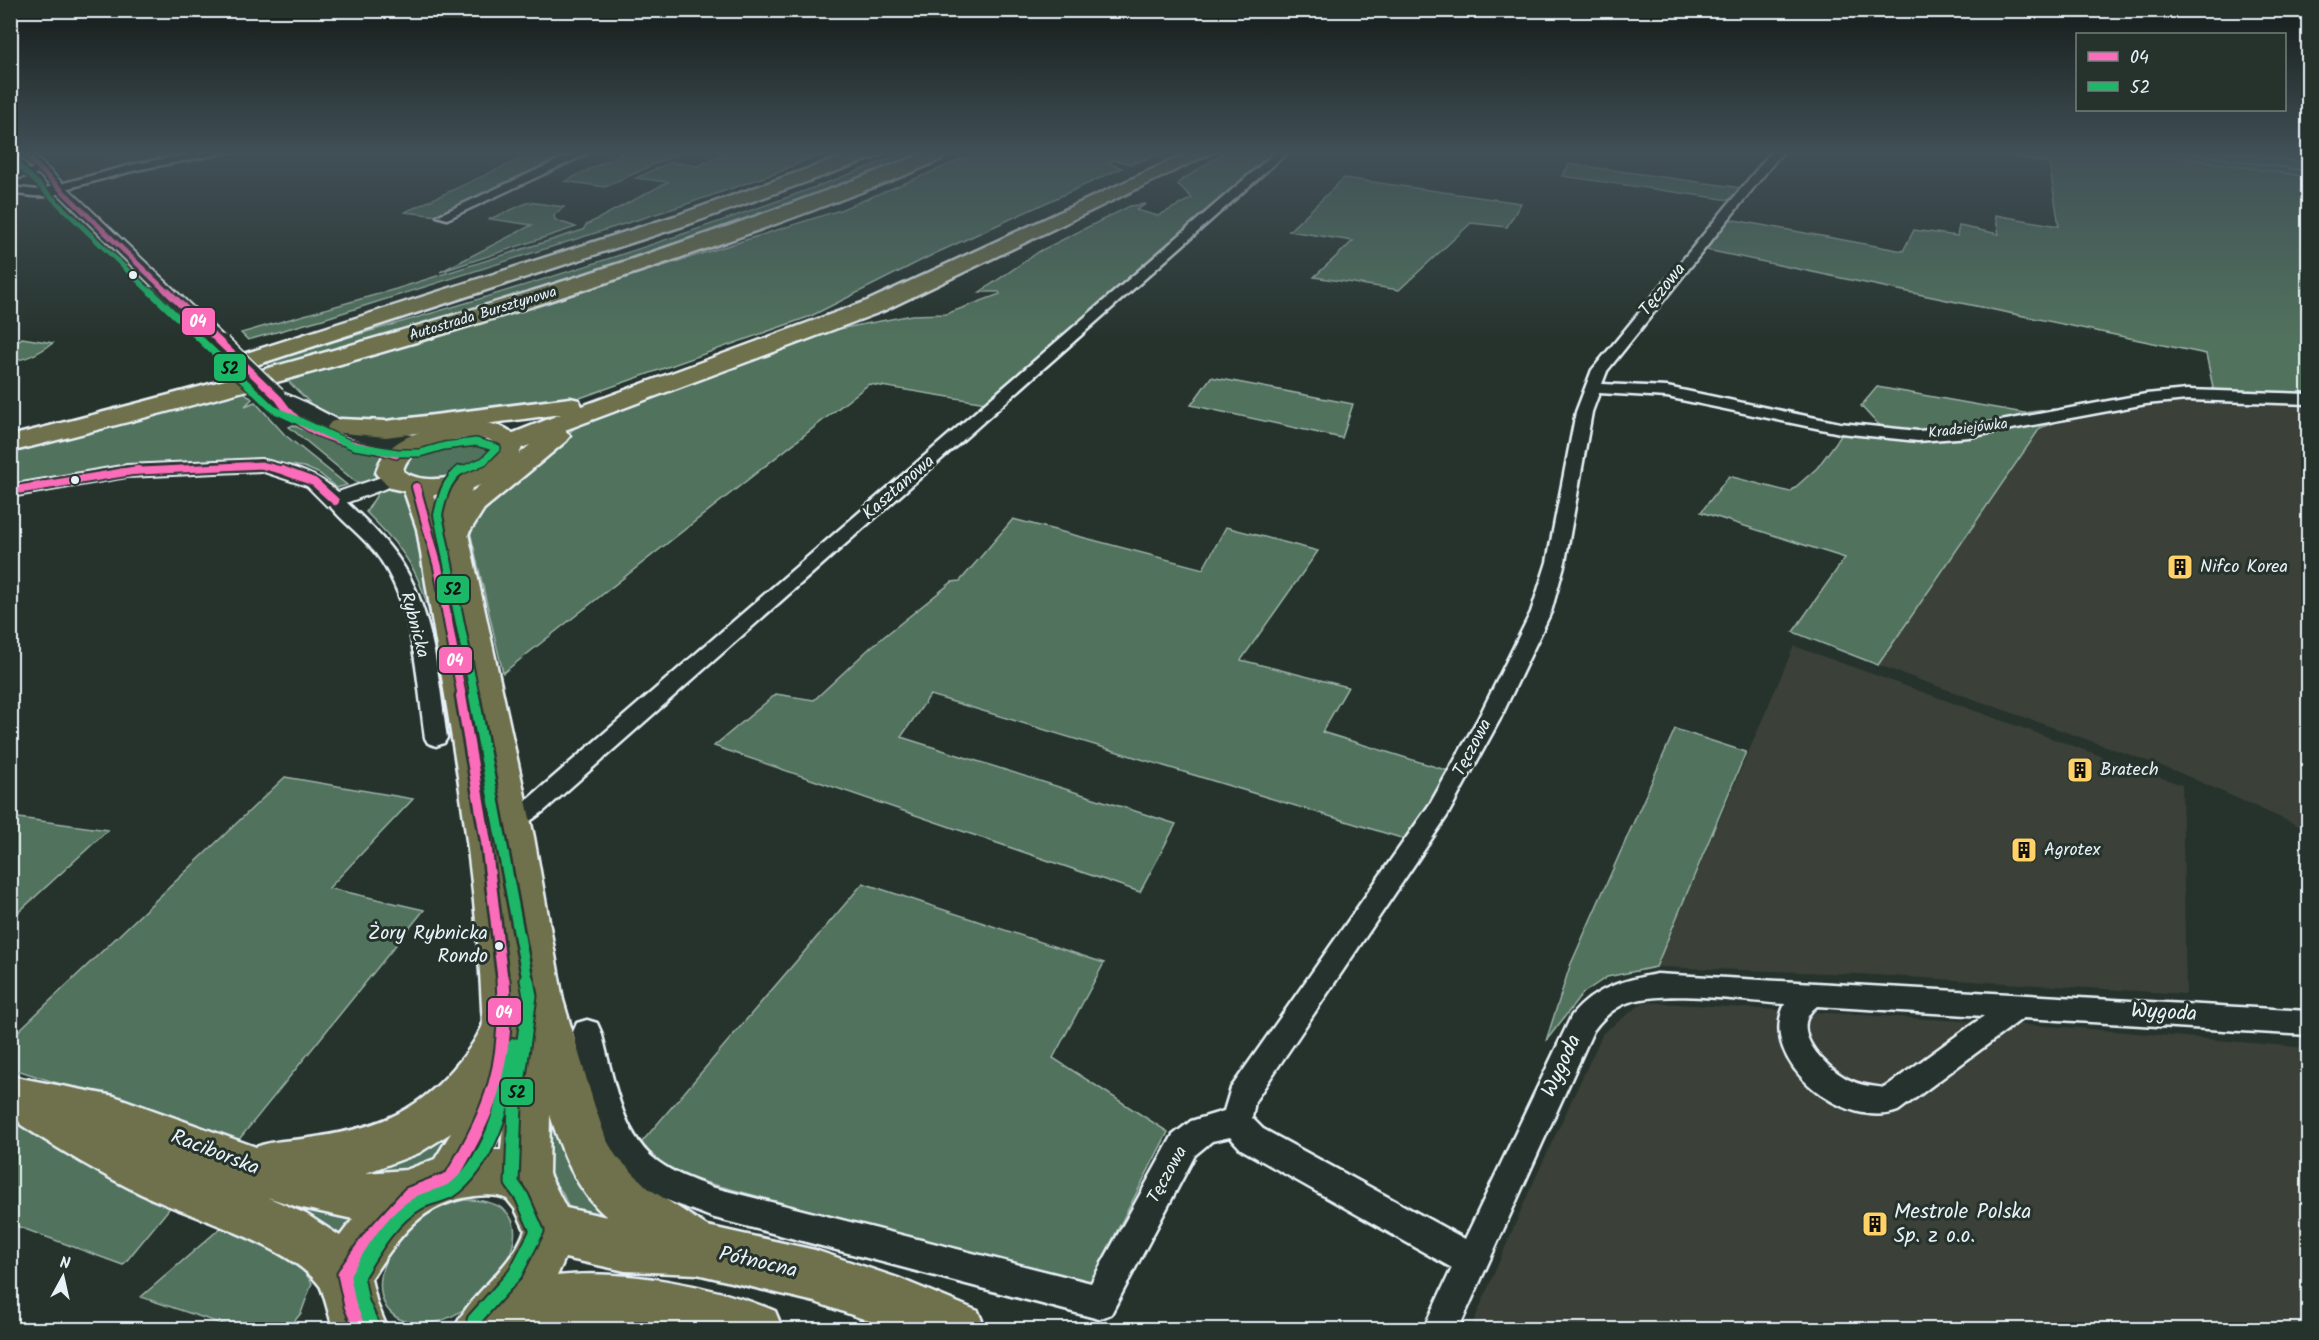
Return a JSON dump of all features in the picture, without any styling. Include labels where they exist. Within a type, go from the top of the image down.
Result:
[{"type":"main road","points":[[217,370],[699,214]]},
{"type":"main road","name":"Autostrada Bursztynowa","points":[[10,423],[217,370],[428,311],[609,256],[736,214]]},
{"type":"main road","name":"Autostrada Bursztynowa","points":[[10,444],[282,373],[552,293],[786,214]]},
{"type":"main road","points":[[552,293],[632,272],[817,214]]},
{"type":"main road","points":[[340,427],[386,429],[588,407],[862,301],[1053,214]]},
{"type":"main road","points":[[503,438],[508,456],[495,468],[462,482],[402,474],[419,441],[454,431],[477,430],[503,438],[885,301],[1073,214]]},
{"type":"main road","points":[[455,532],[474,504],[572,424],[588,407]]},
{"type":"main road","name":"Rybnicka","points":[[344,1274],[366,1242],[430,1186],[487,1111],[498,1079],[503,1050],[503,986],[487,845],[431,529],[402,474]]},
{"type":"main road","points":[[462,482],[455,493],[450,515],[511,821],[542,996],[582,1141],[597,1173],[626,1202],[697,1249]]},
{"type":"main road","points":[[484,1327],[534,1270],[550,1230],[532,1190],[524,1182],[526,1108],[542,996]]},
{"type":"main road","points":[[243,1166],[312,1162],[371,1151],[400,1139],[429,1121],[475,1079],[503,1026]]},
{"type":"main road","name":"Raciborska","points":[[16,1099],[114,1116],[161,1132],[243,1166],[347,1194],[383,1198],[485,1172],[514,1176],[524,1182]]},
{"type":"main road","name":"Raciborska","points":[[16,1099],[89,1142],[178,1186],[246,1211],[291,1235],[321,1254],[344,1274]]},
{"type":"main road","name":"Północna","points":[[550,1230],[625,1245],[697,1249],[843,1284],[959,1329]]},
{"type":"main road","points":[[344,1274],[351,1306],[361,1329]]},
{"type":"main road","points":[[484,1327],[547,1303],[597,1300],[657,1309],[756,1329]]},
{"type":"street","points":[[86,214],[278,398],[289,417],[402,474]]},
{"type":"street","points":[[443,216],[449,214]]},
{"type":"street","name":"Kasztanowa","points":[[511,821],[536,805],[1212,214]]},
{"type":"street","name":"Tęczowa","points":[[587,1032],[621,1142],[637,1164],[669,1186],[711,1202],[1099,1302],[1184,1145],[1194,1133],[1206,1127],[1236,1123],[1241,1097],[1439,810],[1541,612],[1556,562],[1584,412],[1600,370],[1727,214]]},
{"type":"street","name":"Kradziejówka","points":[[1593,388],[1667,392],[1840,428],[1918,436],[1969,432],[2146,399],[2206,395],[2308,399]]},
{"type":"street","points":[[278,398],[356,434],[398,441],[419,441]]},
{"type":"street","points":[[10,491],[127,471],[261,465],[296,474],[314,482],[335,501],[402,474]]},
{"type":"street","name":"Rybnicka","points":[[335,501],[391,561],[410,598],[426,670],[436,738]]},
{"type":"street","name":"Wygoda","points":[[1440,1329],[1582,1023],[1595,1006],[1622,992],[1657,985],[2308,1023]]},
{"type":"street","points":[[1813,993],[1797,1006],[1791,1023],[1798,1055],[1820,1076],[1850,1095],[1888,1102],[2020,1005]]},
{"type":"street","points":[[1236,1123],[1252,1139],[1472,1261]]},
{"type":"shaded area","points":[[2182,401],[2308,402],[2308,830],[2178,772],[1878,665],[2040,428],[2109,409]]},
{"type":"shaded area","points":[[1794,646],[2182,785],[2186,994],[1858,974],[1656,967]]},
{"type":"shaded area","points":[[1644,1002],[2080,1028],[2308,1048],[2308,1329],[1470,1330],[1528,1194],[1603,1033]]},
{"type":"green space","points":[[418,214],[444,214],[438,216]]},
{"type":"green space","points":[[503,214],[556,214],[555,220],[576,227],[440,272],[532,225],[490,219]]},
{"type":"green space","points":[[608,214],[657,214],[323,319],[248,340],[241,333],[396,289],[583,230],[586,225]]},
{"type":"green space","points":[[742,214],[773,214],[720,234],[274,372],[265,361],[509,290]]},
{"type":"green space","points":[[829,214],[1022,214],[934,254],[811,316],[563,404],[390,425],[350,423],[313,406],[286,379],[474,326]]},
{"type":"green space","points":[[1115,214],[1149,214],[1158,216],[1163,214],[1206,214],[986,403],[869,384],[503,673],[469,527],[479,508],[582,422],[818,333],[912,315],[946,314],[1000,294],[999,292],[980,292],[1040,251]]},
{"type":"green space","points":[[1307,214],[1515,214],[1507,227],[1471,223],[1399,290],[1314,277],[1353,241],[1289,231]]},
{"type":"green space","points":[[2057,214],[2308,214],[2308,395],[2214,392],[2206,354],[1702,249],[1729,219],[1903,251],[1914,230],[1957,236],[1959,226],[1999,234],[1995,215],[2059,226]]},
{"type":"green space","points":[[22,338],[53,343],[28,357],[11,360],[11,345]]},
{"type":"green space","points":[[1211,377],[1353,404],[1342,438],[1191,405]]},
{"type":"green space","points":[[1877,387],[2024,413],[2054,409],[1969,428],[1924,433],[1903,432],[1882,427],[1861,406]]},
{"type":"green space","points":[[242,390],[252,399],[245,406],[255,402],[285,435],[347,485],[337,488],[320,474],[304,467],[251,459],[124,466],[11,485],[11,451]]},
{"type":"green space","points":[[2059,421],[2040,428],[1878,665],[1793,632],[1845,558],[1701,512],[1729,476],[1790,492],[1817,468],[1843,433],[1933,441],[1992,434]]},
{"type":"green space","points":[[293,425],[323,439],[378,453],[383,459],[377,477],[369,483],[356,482],[289,427]]},
{"type":"green space","points":[[450,437],[487,439],[496,447],[492,458],[464,473],[433,481],[413,477],[403,468],[407,458],[435,442]]},
{"type":"green space","points":[[388,488],[408,491],[415,510],[441,633],[435,640],[425,599],[413,569],[394,542],[366,512],[378,493],[374,491]]},
{"type":"green space","points":[[1013,519],[1203,569],[1226,527],[1318,551],[1241,660],[1348,687],[1322,732],[1452,772],[1408,840],[930,695],[901,737],[1176,824],[1140,892],[714,746],[776,694],[814,700],[871,647],[952,582],[960,581]]},
{"type":"green space","points":[[1675,729],[1746,752],[1656,967],[1607,977],[1583,993],[1546,1041],[1570,966]]},
{"type":"green space","points":[[285,777],[413,799],[329,888],[424,910],[237,1142],[11,1068],[11,1038]]},
{"type":"green space","points":[[10,817],[108,830],[11,919]]},
{"type":"green space","points":[[863,883],[1104,963],[1053,1058],[1168,1132],[1089,1285],[637,1164],[641,1143]]},
{"type":"green space","points":[[560,1110],[608,1202],[593,1223],[570,1210],[562,1192],[539,1163],[534,1117]]},
{"type":"green space","points":[[10,1118],[22,1122],[173,1204],[123,1265],[11,1224]]},
{"type":"green space","points":[[473,1122],[449,1161],[367,1179],[338,1167]]},
{"type":"green space","points":[[110,1129],[258,1190],[356,1221],[342,1240]]},
{"type":"green space","points":[[464,1200],[495,1204],[511,1217],[514,1236],[508,1258],[494,1280],[475,1301],[453,1316],[430,1323],[410,1323],[396,1317],[386,1307],[381,1294],[384,1264],[391,1250],[401,1236],[422,1218],[446,1205]]},
{"type":"green space","points":[[224,1225],[294,1256],[312,1283],[301,1313],[288,1329],[237,1329],[141,1297]]},
{"type":"transit line","name":"52","points":[[69,214],[273,409],[354,446],[398,453],[420,453],[444,446],[476,442],[497,448],[492,456],[458,472],[449,480],[438,515],[503,839],[530,996],[515,1106],[512,1183],[522,1197],[537,1231],[515,1274],[474,1320]]},
{"type":"transit line","name":"04","points":[[86,214],[279,399],[288,413],[301,424],[330,438],[396,455]]},
{"type":"transit line","name":"04","points":[[10,491],[127,471],[261,465],[296,474],[314,482],[335,501]]},
{"type":"transit line","name":"04","points":[[416,487],[432,540],[449,622],[482,815],[494,897],[504,993],[504,1045],[499,1078],[482,1122],[451,1178]]},
{"type":"transit line","name":"52","points":[[372,1325],[362,1302],[357,1276],[384,1236],[401,1217],[418,1203],[452,1190],[468,1176],[496,1122],[515,1045]]},
{"type":"transit line","name":"04","points":[[361,1330],[351,1306],[344,1274],[371,1236],[409,1194],[451,1178]]},
{"type":"place","name":"Nifco Korea","points":[[2180,567]]},
{"type":"place","name":"Bratech","points":[[2080,770]]},
{"type":"place","name":"Agrotex","points":[[2024,850]]},
{"type":"place","name":"Żory Rybnicka Rondo","points":[[499,946]]},
{"type":"place","name":"Mestrole Polska Sp. z o.o.","points":[[1875,1224]]}]
